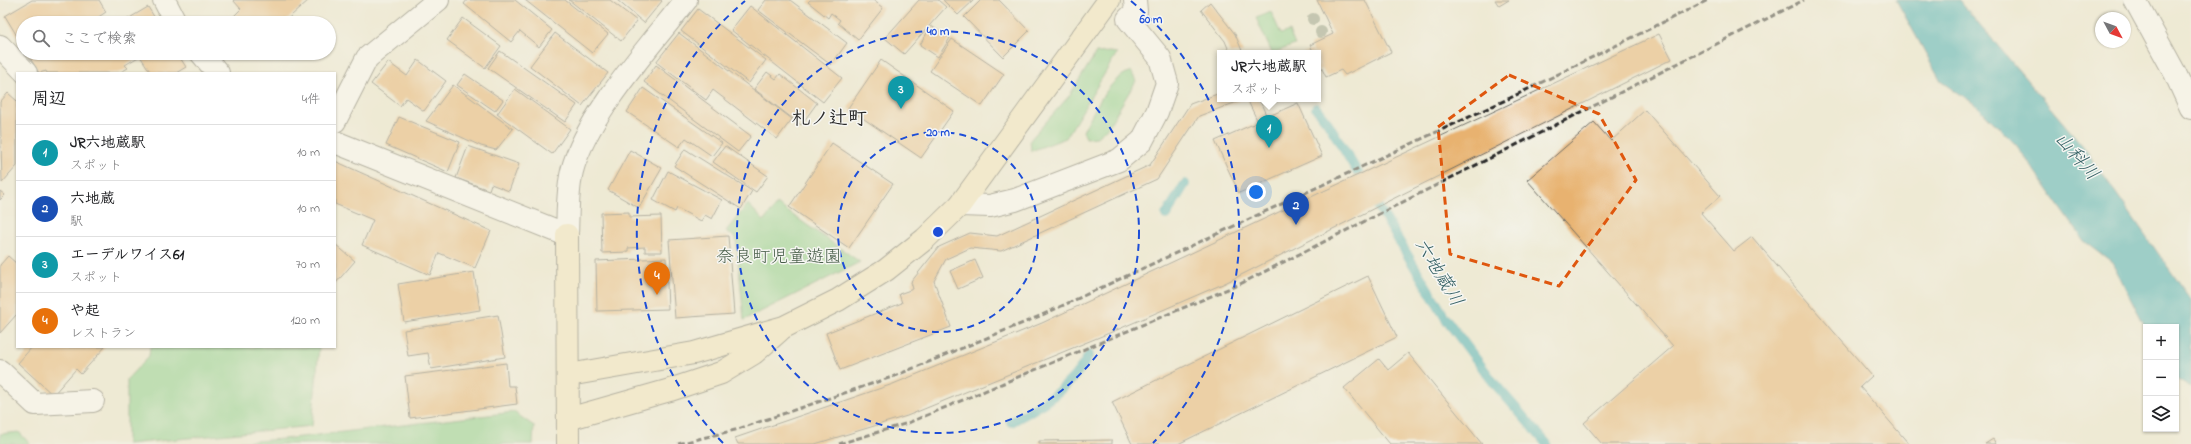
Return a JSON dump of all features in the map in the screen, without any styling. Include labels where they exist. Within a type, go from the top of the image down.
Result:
[{"type":"street","points":[[164,0],[172,16]]},
{"type":"street","points":[[336,119],[366,58],[438,0]]},
{"type":"street","points":[[568,444],[569,375],[567,235],[568,196],[572,171],[583,143],[602,110],[686,0]]},
{"type":"street","points":[[569,375],[694,353],[784,327],[838,300],[886,270],[925,239],[960,205],[1109,0]]},
{"type":"street","points":[[960,205],[990,206],[1015,200],[1119,160],[1142,141],[1157,112],[1167,83],[1160,58],[1128,18],[1136,11],[1135,0]]},
{"type":"street","points":[[2135,0],[2175,73],[2191,108]]},
{"type":"street","points":[[0,46],[25,72]]},
{"type":"street","points":[[207,60],[217,72]]},
{"type":"street","points":[[336,142],[567,235]]},
{"type":"street","points":[[568,419],[670,390],[721,373],[754,353],[784,327]]},
{"type":"street","points":[[0,371],[35,404],[93,402]]},
{"type":"highlighted area","points":[[1509,75],[1599,114],[1636,180],[1559,286],[1450,254],[1438,127]]},
{"type":"green space","points":[[1271,12],[1281,34],[1289,31],[1295,45],[1281,50],[1271,50],[1256,18]]},
{"type":"green space","points":[[1096,53],[1117,53],[1066,138],[1031,151],[1030,140],[1069,96]]},
{"type":"green space","points":[[1131,71],[1136,81],[1108,127],[1097,137],[1086,138],[1083,131],[1102,96],[1115,81]]},
{"type":"green space","name":"奈良町児童遊園","points":[[748,204],[764,221],[777,204],[860,262],[744,320],[736,238],[726,231]]},
{"type":"green space","points":[[150,348],[319,348],[312,426],[127,444],[127,379],[149,356]]},
{"type":"green space","points":[[514,412],[534,426],[533,444],[211,444],[283,439]]},
{"type":"green space","points":[[19,432],[30,444],[0,444],[0,434]]},
{"type":"water","name":"山科川","points":[[1896,0],[1959,0],[2083,146],[2191,300],[2191,388],[2179,381],[2179,324],[2144,324],[2112,262],[2084,241],[2017,146],[1976,105],[1941,81]]},
{"type":"building","points":[[32,0],[99,0],[106,12],[100,16],[16,16],[16,34],[5,16]]},
{"type":"building","points":[[233,0],[309,0],[291,16],[234,16],[241,9]]},
{"type":"building","points":[[467,0],[515,0],[552,30],[539,47],[520,31],[511,42],[464,4]]},
{"type":"building","points":[[525,0],[565,0],[608,34],[592,53]]},
{"type":"building","points":[[569,0],[610,0],[637,21],[621,41]]},
{"type":"building","points":[[617,0],[661,0],[662,1],[644,23]]},
{"type":"building","points":[[766,0],[790,0],[847,43],[831,65],[758,10]]},
{"type":"building","points":[[810,0],[873,0],[883,8],[858,40],[838,23],[840,20],[831,13],[828,18],[808,2]]},
{"type":"building","points":[[919,0],[938,0],[946,7],[904,54],[885,38]]},
{"type":"building","points":[[943,0],[974,0],[958,15]]},
{"type":"building","points":[[981,0],[999,0],[1029,31],[1003,57],[964,17]]},
{"type":"building","points":[[1317,0],[1365,0],[1391,52],[1345,75],[1341,70],[1326,77],[1321,67],[1321,50],[1312,50],[1310,45],[1333,34]]},
{"type":"building","points":[[1495,0],[1509,0],[1499,6]]},
{"type":"building","points":[[1210,2],[1235,34],[1242,50],[1229,50],[1225,41],[1201,10]]},
{"type":"building","points":[[750,6],[842,78],[823,102],[731,30]]},
{"type":"building","points":[[148,7],[154,16],[133,16]]},
{"type":"building","points":[[698,9],[766,60],[749,83],[681,31]]},
{"type":"building","points":[[463,18],[501,46],[485,68],[447,40]]},
{"type":"building","points":[[931,26],[950,38],[938,57],[920,45]]},
{"type":"building","points":[[555,33],[608,73],[582,106],[530,66]]},
{"type":"building","points":[[679,33],[792,119],[777,139],[713,90],[706,100],[656,62]]},
{"type":"building","points":[[1659,34],[1672,59],[1225,283],[1119,329],[907,416],[815,444],[738,444],[735,438],[893,384],[1042,323]]},
{"type":"building","points":[[952,39],[1004,74],[982,106],[930,71]]},
{"type":"building","points":[[500,51],[577,105],[565,122],[488,68]]},
{"type":"building","points":[[31,60],[133,60],[125,65],[128,68],[121,72],[38,72]]},
{"type":"building","points":[[143,60],[182,60],[186,67],[178,72],[150,72]]},
{"type":"building","points":[[418,60],[446,81],[424,111],[406,98],[400,106],[371,84],[388,62],[407,76]]},
{"type":"building","points":[[881,60],[954,111],[921,158],[848,108]]},
{"type":"building","points":[[656,65],[751,136],[738,152],[644,82]]},
{"type":"building","points":[[767,72],[776,79],[780,74],[817,103],[801,125],[754,89]]},
{"type":"building","points":[[465,74],[503,100],[495,111],[457,85]]},
{"type":"building","points":[[453,85],[513,129],[496,150],[481,146],[426,121]]},
{"type":"building","points":[[643,88],[722,143],[712,156],[686,138],[679,147],[627,112]]},
{"type":"building","points":[[515,89],[570,129],[552,154],[497,114]]},
{"type":"building","points":[[8,93],[16,100],[16,167],[2,183],[0,102]]},
{"type":"building","points":[[1217,94],[1217,102],[1237,102],[1199,116],[1157,179],[1001,251],[970,248],[946,259],[934,281],[951,327],[840,370],[826,333],[902,303],[899,294],[913,289],[911,282],[939,247],[970,233],[997,236],[1150,165],[1190,104]]},
{"type":"building","points":[[1248,102],[1260,102],[1267,117],[1298,103],[1322,156],[1239,193],[1215,141],[1258,122]]},
{"type":"building","points":[[1645,110],[1720,196],[1701,213],[1734,251],[1752,237],[1872,376],[1860,387],[1909,444],[1602,444],[1584,423],[1673,346],[1527,180],[1594,122],[1611,141]]},
{"type":"building","points":[[399,117],[460,142],[448,172],[386,145]]},
{"type":"building","points":[[832,143],[893,184],[849,248],[789,207]]},
{"type":"building","points":[[468,146],[519,164],[509,191],[491,184],[489,190],[456,178]]},
{"type":"building","points":[[725,146],[768,176],[756,192],[713,162]]},
{"type":"building","points":[[685,149],[752,191],[741,209],[674,166]]},
{"type":"building","points":[[630,150],[662,168],[639,208],[608,190]]},
{"type":"building","points":[[336,161],[491,231],[475,268],[439,253],[430,275],[362,245],[373,220],[336,204]]},
{"type":"building","points":[[668,171],[722,200],[712,219],[705,215],[701,221],[677,208],[675,212],[653,200]]},
{"type":"building","points":[[0,191],[5,195],[0,200]]},
{"type":"building","points":[[629,212],[629,217],[661,216],[662,252],[645,252],[645,247],[628,248],[628,252],[602,253],[601,213]]},
{"type":"building","points":[[728,236],[734,314],[675,318],[669,240]]},
{"type":"building","points":[[336,245],[355,261],[336,283]]},
{"type":"building","points":[[8,256],[16,263],[16,315],[0,333],[0,265]]},
{"type":"building","points":[[666,258],[668,309],[597,311],[596,261]]},
{"type":"building","points":[[975,260],[983,278],[958,289],[950,271]]},
{"type":"building","points":[[474,272],[480,310],[404,322],[398,284]]},
{"type":"building","points":[[1368,276],[1397,337],[1178,444],[1132,444],[1112,402]]},
{"type":"building","points":[[498,315],[505,357],[431,369],[428,353],[408,356],[404,330]]},
{"type":"building","points":[[31,348],[104,348],[81,374],[76,369],[53,395],[18,363]]},
{"type":"building","points":[[1408,353],[1482,444],[1390,444],[1344,388],[1379,359],[1388,370]]},
{"type":"building","points":[[506,363],[508,386],[515,386],[517,404],[410,418],[405,376]]},
{"type":"building","points":[[1993,439],[1996,444],[1985,444]]},
{"type":"building","points":[[1112,440],[1112,444],[1039,444],[1039,441]]},
{"type":"waterway","name":"六地蔵川","points":[[1316,108],[1328,123],[1446,319],[1494,383],[1547,444]]},
{"type":"waterway","points":[[1166,215],[1185,184]]},
{"type":"waterway","points":[[1011,422],[1044,402],[1065,386],[1074,377],[1089,355]]},
{"type":"railway","points":[[678,444],[735,430],[892,377],[1040,316],[1510,98],[1708,0]]},
{"type":"railway","points":[[839,444],[908,423],[1240,284],[1804,0]]},
{"type":"place","name":"エーデルワイス61","points":[[901,109]]},
{"type":"place","name":"JR六地蔵駅","points":[[1269,148]]},
{"type":"place","name":"六地蔵","points":[[1296,225]]},
{"type":"place","name":"や起","points":[[657,295]]},
{"type":"district","name":"札ノ辻町","points":[[829,119]]}]
